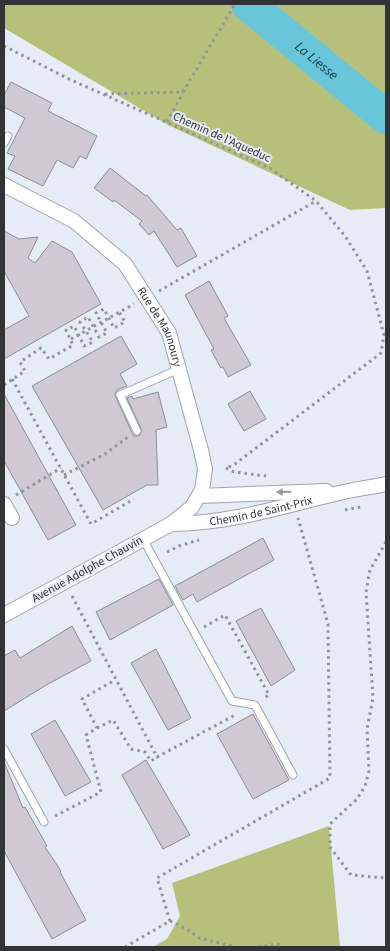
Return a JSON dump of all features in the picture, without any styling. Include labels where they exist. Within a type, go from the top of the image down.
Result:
[{"type":"street","name":"Rue de Maunoury","points":[[4,186],[74,221],[125,264],[169,333],[205,469],[204,481],[199,496],[192,507],[171,524]]},
{"type":"street","name":"Chemin de Saint-Prix","points":[[171,524],[215,522],[268,512],[350,491],[386,484]]},
{"type":"street","name":"Chemin de Saint-Prix","points":[[199,496],[350,491]]},
{"type":"street","points":[[8,500],[12,518]]},
{"type":"street","name":"Avenue Adolphe Chauvin","points":[[4,615],[171,524]]},
{"type":"lane","points":[[137,431],[120,395],[179,369]]},
{"type":"lane","points":[[143,539],[232,701],[255,705],[293,775]]},
{"type":"lane","points":[[4,749],[44,822]]},
{"type":"path","points":[[166,122],[235,4]]},
{"type":"path","name":"Chemin de l'Aqueduc","points":[[4,46],[102,94],[270,168],[316,202],[345,236],[367,270],[385,333],[381,353],[235,464],[227,468]]},
{"type":"path","points":[[102,94],[183,92]]},
{"type":"path","points":[[170,286],[316,202]]},
{"type":"path","points":[[4,385],[25,371],[20,362],[41,348],[49,359],[73,344],[70,339],[66,330],[74,326],[78,335],[84,346],[93,342],[86,331],[80,322],[88,317],[93,326],[99,337],[107,333],[101,322],[96,313],[104,309],[108,318],[114,328],[125,322],[119,312],[108,318],[101,322],[93,326],[86,331],[78,335],[70,339]]},
{"type":"path","points":[[12,380],[90,524],[134,499]]},
{"type":"path","points":[[64,475],[105,454],[118,444]]},
{"type":"path","points":[[8,500],[61,468]]},
{"type":"path","points":[[236,947],[199,938],[170,921],[157,878],[330,778],[328,624],[298,517]]},
{"type":"path","points":[[386,542],[370,570],[366,592],[373,698],[367,729],[368,771],[366,786],[358,799],[330,824],[330,847],[350,875],[386,878]]},
{"type":"path","points":[[65,582],[156,758]]},
{"type":"path","points":[[44,822],[101,792],[86,735],[97,728],[113,720],[131,749],[145,752],[150,761],[255,705],[269,695],[225,615],[194,632]]},
{"type":"path","points":[[97,728],[82,699],[115,680]]},
{"type":"path","points":[[125,947],[170,921]]},
{"type":"path","points":[[258,947],[278,944],[282,947]]},
{"type":"green space","points":[[4,4],[386,4],[386,208],[350,210],[168,125],[4,28]]},
{"type":"green space","points":[[329,826],[340,947],[153,947],[167,939],[180,916],[172,883]]},
{"type":"building","points":[[11,82],[52,103],[48,111],[97,136],[86,159],[80,156],[73,168],[57,160],[43,186],[8,169],[15,156],[7,153],[25,118],[4,107],[4,95]]},
{"type":"building","points":[[110,168],[147,195],[177,230],[181,228],[197,256],[177,267],[154,231],[149,235],[139,224],[142,221],[94,188]]},
{"type":"building","points":[[4,231],[19,239],[38,237],[28,258],[35,263],[52,241],[72,252],[101,304],[4,359],[4,330],[29,316],[4,271]]},
{"type":"building","points":[[209,281],[228,316],[224,318],[251,365],[228,377],[211,350],[214,349],[185,295]]},
{"type":"building","points":[[121,336],[137,364],[120,374],[127,386],[117,390],[115,395],[132,433],[134,436],[139,436],[142,431],[127,398],[132,396],[133,399],[158,392],[167,427],[156,430],[158,485],[147,485],[103,510],[32,386]]},
{"type":"building","points":[[250,391],[266,419],[244,431],[228,404]]},
{"type":"building","points":[[4,394],[76,525],[48,540],[4,461]]},
{"type":"building","points":[[263,538],[274,560],[197,602],[193,594],[183,600],[175,586]]},
{"type":"building","points":[[159,579],[173,605],[110,640],[96,612]]},
{"type":"building","points":[[261,608],[295,670],[271,686],[236,621]]},
{"type":"building","points":[[72,626],[91,661],[4,711],[4,656],[15,650],[20,658]]},
{"type":"building","points":[[156,649],[191,718],[168,730],[131,663]]},
{"type":"building","points":[[253,714],[289,780],[253,799],[217,734]]},
{"type":"building","points":[[55,720],[91,782],[65,796],[31,734]]},
{"type":"building","points":[[146,760],[190,835],[163,849],[122,775]]},
{"type":"building","points":[[4,762],[23,808],[25,807],[47,846],[45,847],[61,871],[86,920],[52,939],[4,851]]},
{"type":"waterway","name":"La Liesse","points":[[248,4],[386,117]]}]
